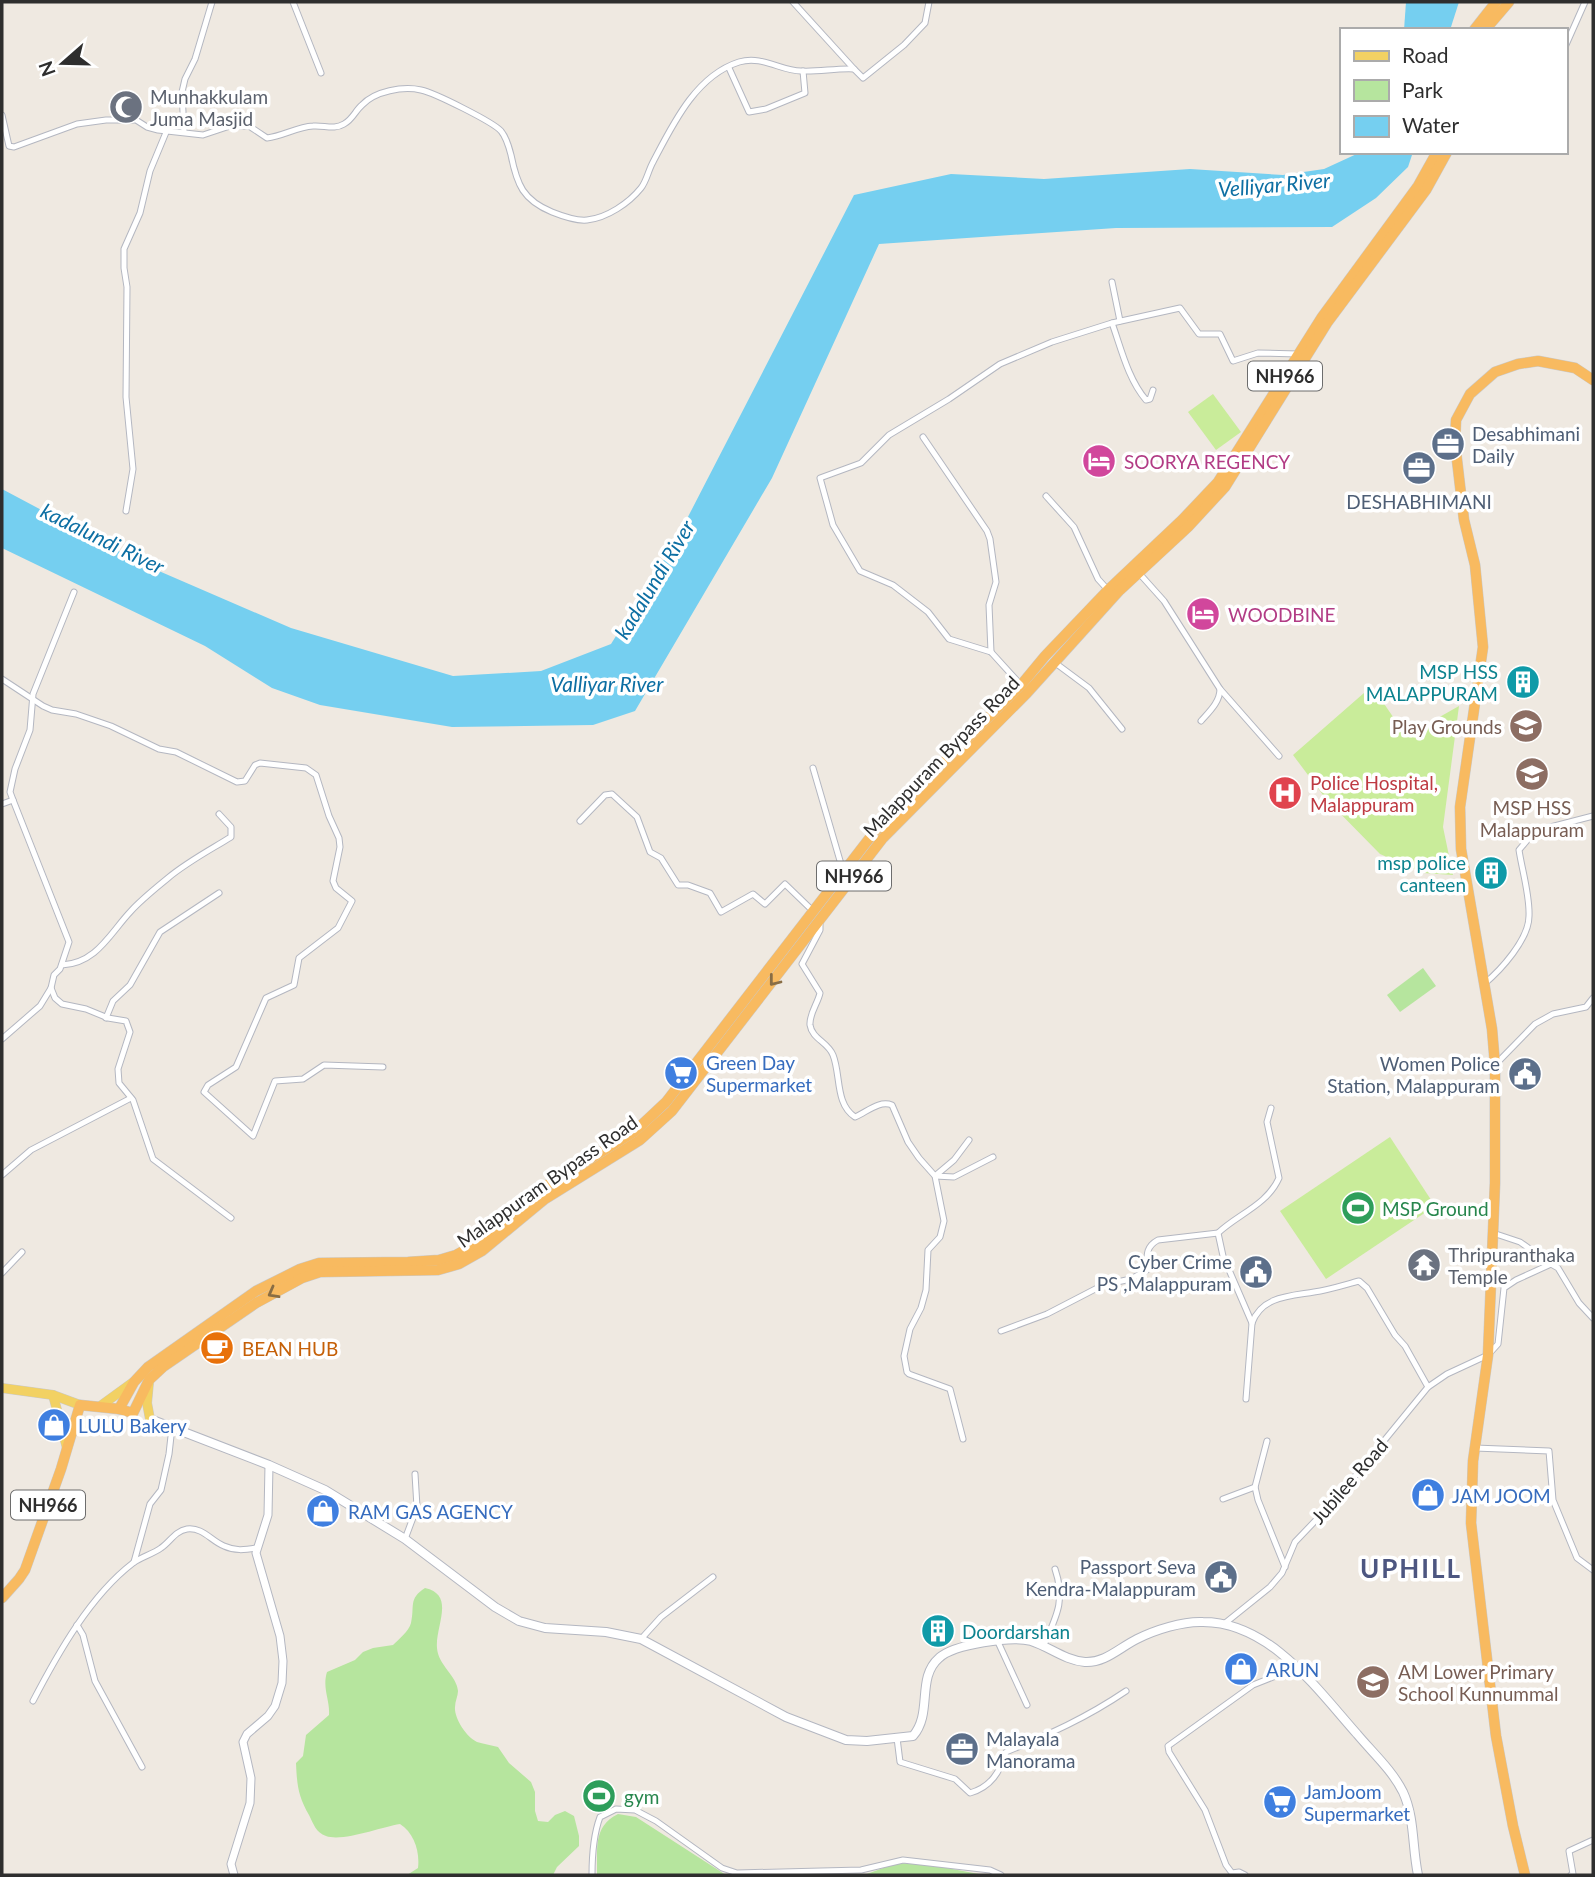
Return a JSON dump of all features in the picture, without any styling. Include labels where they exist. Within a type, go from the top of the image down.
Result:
[{"type":"highway","points":[[1476,28],[1496,2]]},
{"type":"highway","points":[[1487,28],[1509,2]]},
{"type":"highway","name":"Malappuram Bypass Road","points":[[132,1413],[149,1380],[163,1367],[256,1303],[320,1272],[438,1270],[459,1264],[482,1251],[545,1199],[640,1140],[672,1111],[817,917],[843,871],[875,831],[1021,685],[1108,590],[1218,482],[1322,317],[1418,186],[1436,154]]},
{"type":"highway","name":"Malappuram Bypass Road","points":[[119,1409],[134,1382],[148,1367],[256,1291],[300,1269],[320,1263],[439,1260],[456,1255],[476,1244],[539,1190],[634,1132],[666,1101],[883,838],[1027,693],[1138,572],[1188,527],[1225,487],[1327,324],[1426,190],[1446,154]]},
{"type":"highway","points":[[1525,1875],[1496,1736],[1471,1523],[1475,1448],[1488,1355],[1495,1065],[1461,849],[1460,807],[1483,647],[1475,565],[1464,520],[1455,443],[1456,419],[1471,394],[1495,372],[1518,364],[1538,361],[1558,363],[1575,368],[1593,380]]},
{"type":"highway","points":[[80,1405],[132,1413]]},
{"type":"highway","name":"NH966","points":[[2,1598],[24,1570],[80,1405]]},
{"type":"main road","points":[[149,1380],[147,1403],[150,1419]]},
{"type":"main road","points":[[99,1406],[134,1382]]},
{"type":"main road","points":[[2,1388],[53,1395],[80,1405]]},
{"type":"main road","points":[[53,1395],[67,1448]]},
{"type":"main road","points":[[132,1413],[325,1489],[405,1539],[495,1607],[519,1621],[544,1628],[606,1632],[641,1639],[786,1717],[846,1740],[867,1741],[913,1736],[923,1720],[928,1670],[939,1657],[971,1643],[1029,1641],[1070,1660],[1097,1662],[1139,1638],[1194,1622],[1224,1624],[1255,1635],[1298,1667],[1393,1776],[1412,1818],[1413,1851],[1418,1875]]},
{"type":"street","points":[[184,132],[182,92],[212,2]]},
{"type":"street","points":[[293,2],[321,73]]},
{"type":"street","points":[[793,2],[863,78],[904,45],[925,23],[929,2]]},
{"type":"street","points":[[1567,43],[1586,2]]},
{"type":"street","points":[[2,114],[9,146],[21,145],[39,136],[78,124],[106,120],[136,120],[147,127],[203,135],[230,126],[249,126],[267,138],[312,126],[335,128],[354,117],[361,106],[374,95],[399,89],[420,89],[445,99],[500,130],[509,146],[520,186],[534,204],[560,215],[586,220],[606,214],[627,202],[643,186],[685,107],[702,85],[729,68],[740,62],[759,61],[803,71],[854,69]]},
{"type":"street","points":[[729,68],[749,112],[765,109],[805,93],[803,71]]},
{"type":"street","points":[[126,511],[133,469],[126,397],[127,286],[124,249],[140,213],[150,171],[167,131]]},
{"type":"street","points":[[1112,282],[1120,321]]},
{"type":"street","points":[[1021,685],[991,652],[948,639],[928,612],[892,585],[860,571],[833,525],[820,478],[861,463],[889,435],[949,400],[1000,364],[1052,342],[1112,323],[1180,308],[1199,334],[1220,334],[1233,361],[1258,353],[1298,354]]},
{"type":"street","points":[[1112,323],[1132,379],[1140,393],[1146,400],[1150,399],[1153,390]]},
{"type":"street","points":[[923,437],[990,539],[996,582],[989,605],[991,652]]},
{"type":"street","points":[[1046,496],[1073,527],[1098,579],[1108,590]]},
{"type":"street","points":[[1138,572],[1164,601],[1220,689],[1279,756]]},
{"type":"street","points":[[2,1038],[40,1006],[51,988],[54,975],[62,965],[69,942],[10,792],[15,769],[30,730],[33,694],[75,592]]},
{"type":"street","points":[[1054,662],[1089,688],[1122,729]]},
{"type":"street","points":[[2,679],[33,701],[52,710],[76,714],[111,726],[159,749],[176,752],[237,782],[245,780],[255,765],[260,763],[306,768],[316,775],[339,838],[340,847],[333,881],[335,888],[352,901],[338,928],[299,958],[294,985],[266,998],[236,1067],[208,1085],[204,1092],[253,1136],[275,1081],[303,1079],[324,1065],[383,1067]]},
{"type":"street","points":[[1201,721],[1220,696],[1220,689]]},
{"type":"street","points":[[813,768],[843,871]]},
{"type":"street","points":[[580,821],[605,794],[612,793],[637,817],[650,852],[662,858],[678,885],[688,885],[710,893],[721,912],[753,894],[765,904],[785,884],[817,917],[820,930],[802,964],[820,993],[810,1026],[814,1035],[830,1047],[834,1056],[846,1110],[855,1117],[876,1105],[892,1105],[908,1142],[935,1176],[944,1221],[940,1237],[928,1250],[926,1290],[922,1308],[910,1329],[904,1356],[909,1374],[950,1388],[963,1439]]},
{"type":"street","points":[[2,804],[13,800]]},
{"type":"street","points":[[62,965],[75,964],[90,957],[107,942],[131,911],[170,876],[231,836],[231,827],[219,814]]},
{"type":"street","points":[[1484,984],[1497,973],[1518,945],[1530,918],[1519,850],[1535,831],[1593,816]]},
{"type":"street","points":[[106,1018],[113,1001],[130,985],[160,932],[219,893]]},
{"type":"street","points":[[51,988],[55,998],[62,1004],[86,1009],[106,1018],[126,1021],[130,1027],[118,1075],[119,1083],[131,1098],[144,1126],[153,1159],[231,1218]]},
{"type":"street","points":[[1495,1065],[1535,1024],[1553,1014],[1586,1007],[1593,998]]},
{"type":"street","points":[[2,1175],[32,1150],[131,1098]]},
{"type":"street","points":[[1001,1331],[1047,1314],[1103,1285],[1143,1273],[1147,1270],[1147,1250],[1150,1244],[1158,1240],[1218,1233],[1260,1205],[1276,1186],[1279,1178],[1267,1122],[1271,1108]]},
{"type":"street","points":[[935,1176],[954,1160],[969,1140]]},
{"type":"street","points":[[935,1176],[954,1177],[993,1157]]},
{"type":"street","points":[[1218,1233],[1223,1255],[1252,1323]]},
{"type":"street","points":[[1493,1233],[1520,1242],[1558,1268],[1579,1303],[1593,1318]]},
{"type":"street","points":[[2,1273],[22,1252]]},
{"type":"street","points":[[1488,1355],[1498,1344],[1504,1288],[1551,1264]]},
{"type":"street","points":[[1246,1399],[1255,1314],[1282,1295],[1314,1292],[1359,1281],[1367,1288],[1395,1335],[1405,1346],[1427,1387]]},
{"type":"street","name":"Jubilee Road","points":[[1224,1624],[1270,1587],[1285,1567],[1295,1542],[1338,1497],[1427,1387],[1447,1374],[1488,1355]]},
{"type":"street","points":[[134,1562],[150,1504],[161,1490],[172,1427]]},
{"type":"street","points":[[1268,1441],[1255,1488],[1285,1567]]},
{"type":"street","points":[[1475,1448],[1549,1451],[1553,1500],[1577,1558],[1593,1570]]},
{"type":"street","points":[[234,1875],[231,1864],[250,1803],[251,1778],[243,1742],[247,1734],[268,1716],[275,1706],[282,1683],[280,1636],[256,1549],[268,1515],[269,1465]]},
{"type":"street","points":[[405,1539],[418,1507],[415,1474]]},
{"type":"street","points":[[1223,1499],[1255,1488]]},
{"type":"street","points":[[33,1701],[77,1626],[101,1595],[134,1562],[162,1548],[178,1532],[188,1529],[202,1531],[222,1546],[239,1550],[256,1549]]},
{"type":"street","points":[[1043,1647],[1060,1602],[1062,1588],[1055,1569]]},
{"type":"street","points":[[641,1639],[661,1617],[713,1577]]},
{"type":"street","points":[[77,1626],[83,1635],[95,1681],[142,1767]]},
{"type":"street","points":[[998,1642],[1027,1705]]},
{"type":"street","points":[[1245,1875],[1238,1872],[1229,1874],[1205,1810],[1168,1752],[1168,1746],[1253,1685],[1298,1667]]},
{"type":"street","points":[[897,1738],[900,1762],[955,1779],[970,1793],[982,1790],[1000,1772],[1006,1752],[1090,1715],[1126,1691]]},
{"type":"street","points":[[592,1875],[593,1840],[600,1817],[616,1809],[635,1810],[656,1821],[722,1868],[737,1873],[862,1870],[903,1860],[989,1870],[1001,1875]]},
{"type":"street","points":[[1571,1875],[1569,1851],[1593,1840]]},
{"type":"green space","points":[[1213,394],[1241,432],[1216,450],[1188,412]]},
{"type":"green space","points":[[1372,686],[1406,736],[1459,706],[1443,827],[1453,875],[1423,873],[1380,854],[1326,799],[1293,755]]},
{"type":"green space","points":[[1423,968],[1436,986],[1400,1012],[1387,995]]},
{"type":"green space","name":"MSP Ground","points":[[1390,1137],[1435,1206],[1326,1279],[1280,1211]]},
{"type":"green space","points":[[425,1588],[440,1597],[442,1604],[437,1648],[457,1686],[455,1711],[462,1727],[477,1742],[498,1747],[509,1763],[531,1782],[535,1792],[538,1821],[548,1822],[565,1811],[574,1816],[579,1846],[557,1867],[553,1875],[407,1875],[418,1868],[418,1855],[412,1837],[400,1824],[352,1836],[326,1836],[315,1827],[302,1802],[296,1763],[303,1756],[306,1735],[329,1715],[325,1683],[327,1672],[355,1660],[363,1652],[393,1645],[410,1626],[414,1599]]},
{"type":"green space","points":[[618,1814],[636,1817],[726,1875],[597,1875],[600,1832],[610,1819]]},
{"type":"green space","points":[[897,1863],[926,1864],[984,1875],[864,1875]]},
{"type":"water","points":[[1406,2],[1459,2],[1451,28],[1404,28]]},
{"type":"water","name":"Valliyar River","points":[[1357,154],[1412,154],[1408,167],[1376,198],[1332,227],[1116,228],[879,244],[772,478],[635,711],[593,725],[452,727],[320,705],[272,688],[205,646],[2,548],[2,489],[145,565],[291,628],[453,676],[541,671],[611,644],[675,542],[854,195],[951,174],[1044,179],[1190,169],[1283,175],[1324,169]]},
{"type":"place","name":"Munhakkulam Juma Masjid","points":[[126,107]]},
{"type":"place","name":"Desabhimani Daily","points":[[1448,444]]},
{"type":"place","name":"SOORYA REGENCY","points":[[1099,461]]},
{"type":"place","name":"DESHABHIMANI","points":[[1419,468]]},
{"type":"place","name":"WOODBINE","points":[[1203,614]]},
{"type":"place","name":"MSP HSS MALAPPURAM","points":[[1523,682]]},
{"type":"place","name":"Play Grounds","points":[[1526,726]]},
{"type":"place","name":"MSP HSS Malappuram","points":[[1532,774]]},
{"type":"place","name":"Police Hospital, Malappuram","points":[[1285,793]]},
{"type":"place","name":"msp police canteen","points":[[1491,873]]},
{"type":"place","name":"Green Day Supermarket","points":[[681,1073]]},
{"type":"place","name":"Women Police Station, Malappuram","points":[[1525,1074]]},
{"type":"place","name":"MSP Ground","points":[[1358,1208]]},
{"type":"place","name":"Thripuranthaka Temple","points":[[1424,1265]]},
{"type":"place","name":"Cyber Crime PS ,Malappuram","points":[[1256,1272]]},
{"type":"place","name":"BEAN HUB","points":[[217,1348]]},
{"type":"place","name":"LULU Bakery","points":[[54,1425]]},
{"type":"place","name":"JAM JOOM","points":[[1428,1495]]},
{"type":"place","name":"RAM GAS AGENCY","points":[[323,1511]]},
{"type":"place","name":"Passport Seva Kendra-Malappuram","points":[[1221,1577]]},
{"type":"place","name":"Doordarshan","points":[[938,1631]]},
{"type":"place","name":"ARUN","points":[[1241,1669]]},
{"type":"place","name":"AM Lower Primary School Kunnummal","points":[[1373,1682]]},
{"type":"place","name":"Malayala Manorama","points":[[962,1749]]},
{"type":"place","name":"gym","points":[[599,1796]]},
{"type":"place","name":"JamJoom Supermarket","points":[[1280,1802]]},
{"type":"district","name":"UPHILL","points":[[1411,1568]]},
{"type":"water label","name":"Velliyar River","points":[[1274,184]]},
{"type":"water label","name":"kadalundi River","points":[[103,538]]},
{"type":"water label","name":"kadalundi River","points":[[654,579]]}]
